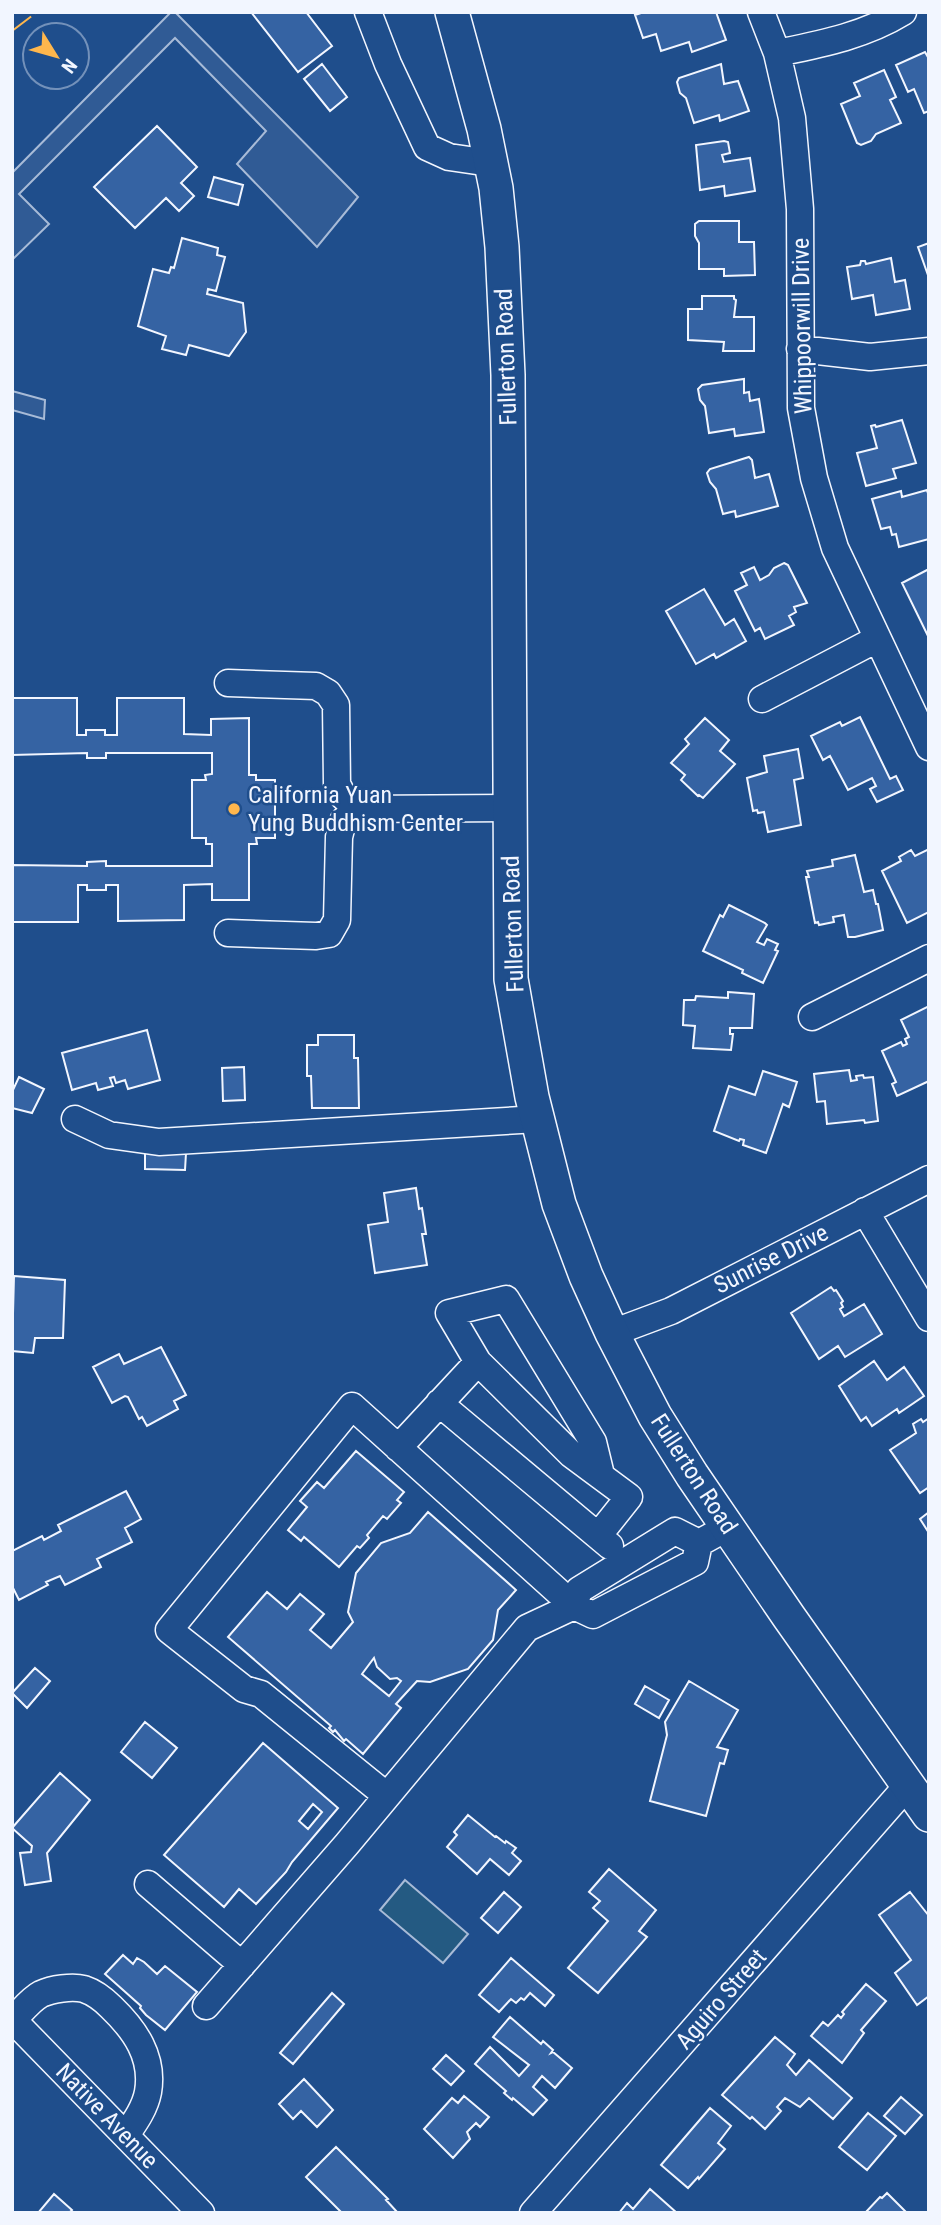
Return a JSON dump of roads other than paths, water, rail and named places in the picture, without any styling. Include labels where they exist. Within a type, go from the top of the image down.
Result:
[{"type":"main road","name":"Fullerton Road","points":[[452,12],[484,130],[502,247],[508,375],[511,979],[538,1119],[559,1204],[586,1276],[655,1416],[728,1527],[929,1815]]},
{"type":"street","points":[[368,12],[388,64],[427,147],[449,156],[490,163]]},
{"type":"street","name":"Whippoorwill Drive","points":[[761,12],[777,53],[792,118],[800,209],[801,408],[814,478],[835,548],[929,747]]},
{"type":"street","points":[[777,53],[841,41],[903,12]]},
{"type":"street","points":[[800,349],[870,357],[929,351]]},
{"type":"street","points":[[762,699],[877,639]]},
{"type":"street","points":[[228,683],[316,686],[328,693],[336,705],[337,785],[343,796],[357,809]]},
{"type":"street","points":[[228,933],[316,936],[329,934],[337,920],[339,837],[343,821],[357,809],[510,808]]},
{"type":"street","points":[[812,1017],[929,958]]},
{"type":"street","points":[[75,1119],[109,1135],[159,1142],[538,1119]]},
{"type":"street","name":"Sunrise Drive","points":[[612,1333],[671,1311],[929,1179]]},
{"type":"street","points":[[865,1211],[929,1318]]},
{"type":"street","points":[[598,1536],[629,1497],[570,1454],[478,1362],[449,1313],[506,1299],[593,1442],[601,1475]]},
{"type":"street","points":[[398,1448],[478,1362]]},
{"type":"street","points":[[439,1404],[628,1560]]},
{"type":"street","points":[[387,1796],[261,1694],[244,1689],[169,1630],[352,1406],[574,1606],[593,1615],[695,1562],[699,1543],[728,1527]]},
{"type":"street","points":[[206,2006],[527,1628],[574,1606],[579,1590],[676,1531],[699,1543]]},
{"type":"street","name":"Aguiro Street","points":[[533,2213],[908,1785]]},
{"type":"street","points":[[148,1884],[242,1965]]},
{"type":"street","points":[[13,2019],[40,1995],[69,1988],[85,1989],[104,2001],[127,2022],[142,2046],[148,2067],[148,2092],[143,2108],[126,2135]]},
{"type":"street","name":"Native Avenue","points":[[13,2019],[201,2213]]},
{"type":"place","name":"California Yuan Yung Buddhism Center","points":[[234,809]]}]
